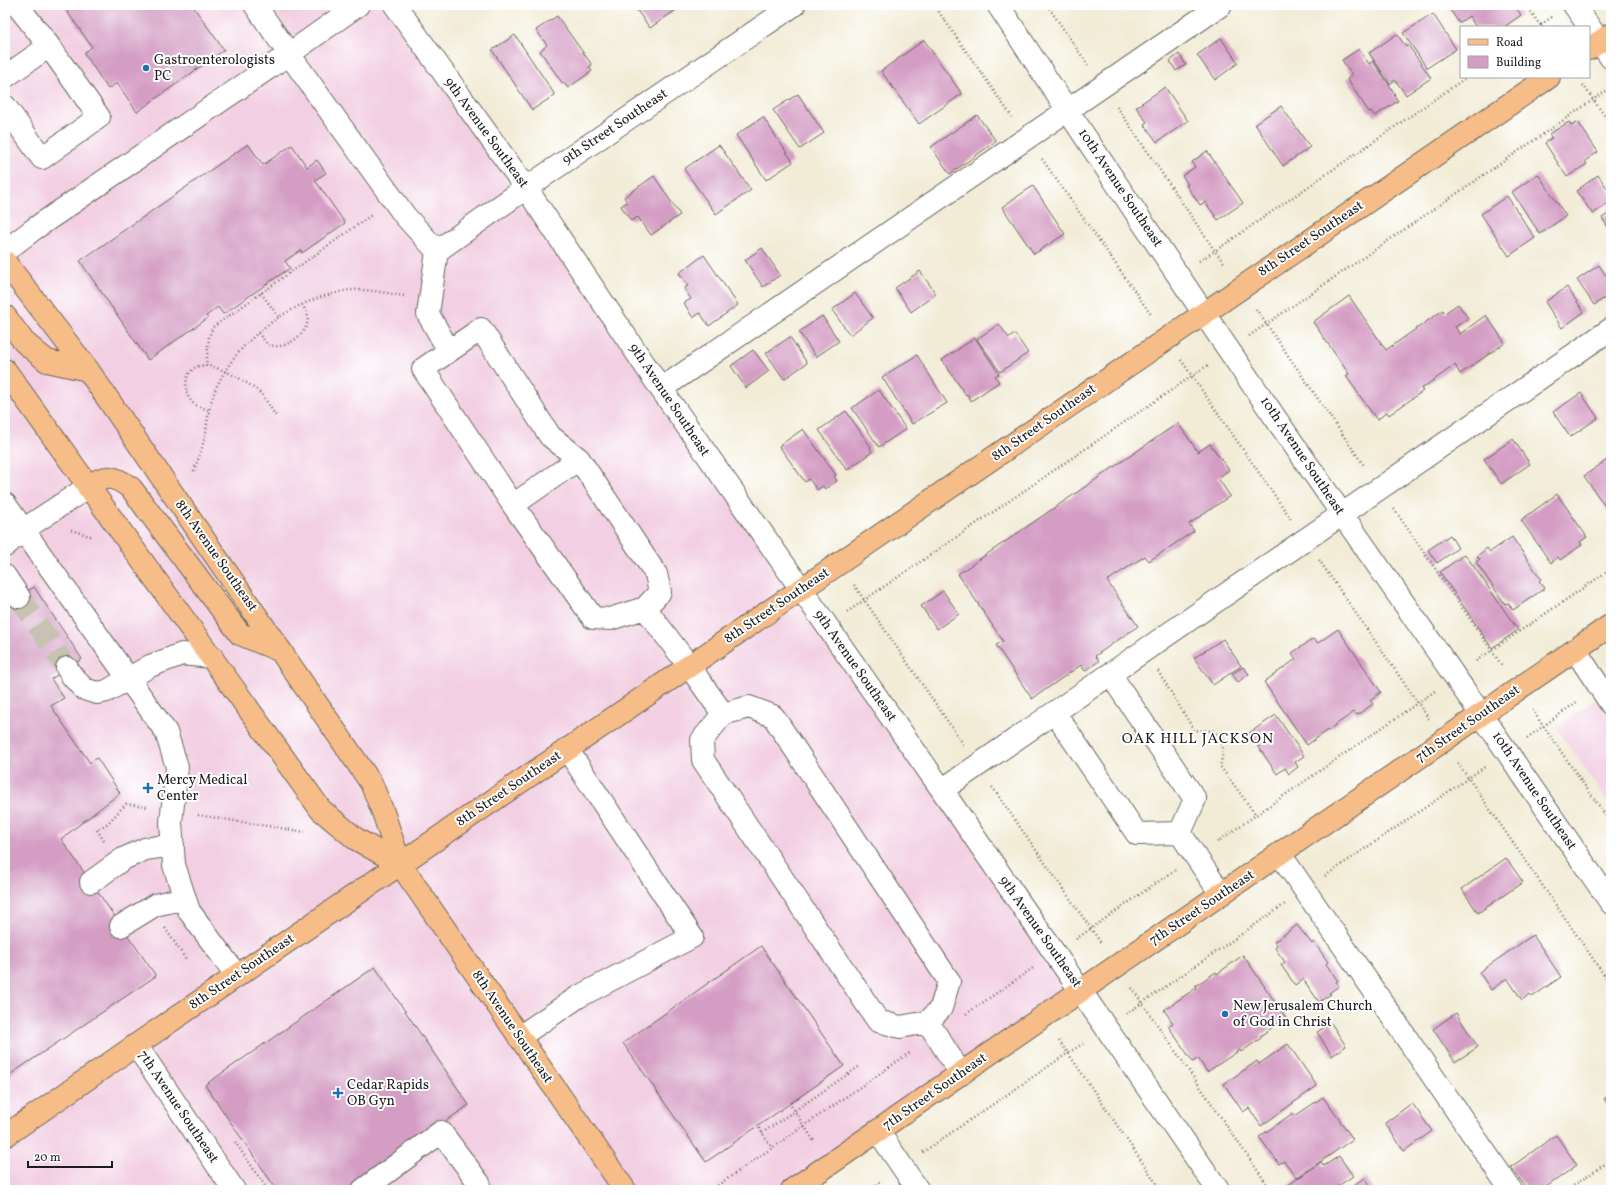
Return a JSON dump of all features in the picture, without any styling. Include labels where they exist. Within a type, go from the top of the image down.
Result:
[{"type":"main road","name":"8th Street Southeast","points":[[5,1136],[1204,312],[1548,78]]},
{"type":"main road","name":"8th Avenue Southeast","points":[[5,262],[88,370],[371,783],[383,812],[400,864],[625,1190]]},
{"type":"main road","points":[[5,316],[24,342],[47,361],[88,370]]},
{"type":"main road","name":"8th Avenue Southeast","points":[[5,370],[321,810],[356,839],[400,864]]},
{"type":"main road","points":[[88,487],[100,478],[108,478],[121,480],[131,488],[240,634],[281,651]]},
{"type":"main road","name":"7th Street Southeast","points":[[792,1190],[1611,625]]},
{"type":"street","points":[[5,106],[42,158],[99,117],[49,46],[17,5]]},
{"type":"street","points":[[255,5],[393,200],[405,216],[437,251],[428,314],[449,351]]},
{"type":"street","points":[[5,251],[34,229],[358,5]]},
{"type":"street","name":"9th Avenue Southeast","points":[[395,5],[526,188],[661,389],[942,790],[1218,1190]]},
{"type":"street","name":"9th Street Southeast","points":[[437,251],[526,188],[794,5]]},
{"type":"street","name":"10th Avenue Southeast","points":[[998,5],[1342,515],[1482,714],[1611,903]]},
{"type":"street","points":[[661,389],[1221,5]]},
{"type":"street","points":[[1574,5],[1589,26]]},
{"type":"street","points":[[1590,28],[1603,46]]},
{"type":"street","points":[[5,77],[49,46]]},
{"type":"street","points":[[480,329],[550,436],[579,459],[656,574],[660,592],[644,608],[610,619],[593,618],[513,505],[423,368],[449,351],[480,329]]},
{"type":"street","points":[[942,790],[1611,329]]},
{"type":"street","points":[[513,505],[579,459]]},
{"type":"street","points":[[5,546],[23,530],[88,487]]},
{"type":"street","points":[[5,504],[166,732],[177,767],[171,822],[174,865],[189,911],[237,976]]},
{"type":"street","points":[[5,576],[19,597]]},
{"type":"street","points":[[644,608],[689,666],[723,714]]},
{"type":"street","points":[[1574,650],[1607,697]]},
{"type":"street","points":[[67,668],[84,689],[97,693],[107,691],[129,680],[150,666],[182,654],[212,657]]},
{"type":"street","points":[[1110,674],[1195,799],[1180,833]]},
{"type":"street","points":[[749,707],[774,716],[948,981],[941,1008],[932,1028],[900,1027],[878,1021],[703,760],[702,740],[723,714],[749,707]]},
{"type":"street","points":[[1055,713],[1137,834],[1180,833]]},
{"type":"street","points":[[519,1037],[578,997],[692,937],[567,749]]},
{"type":"street","points":[[1180,833],[1221,894]]},
{"type":"street","points":[[91,882],[123,859],[145,849],[172,845]]},
{"type":"street","points":[[1280,854],[1511,1190]]},
{"type":"street","points":[[121,926],[155,905],[185,898]]},
{"type":"street","points":[[932,1028],[961,1074]]},
{"type":"street","name":"7th Avenue Southeast","points":[[136,1045],[234,1190]]},
{"type":"street","points":[[878,1131],[918,1190]]},
{"type":"street","points":[[363,1190],[441,1132],[479,1182]]},
{"type":"path","points":[[1047,5],[1225,264]]},
{"type":"path","points":[[1526,5],[1541,26],[1553,16]]},
{"type":"path","points":[[1198,262],[1466,78]]},
{"type":"path","points":[[1583,85],[1611,125]]},
{"type":"path","points":[[1247,338],[1606,91]]},
{"type":"path","points":[[206,366],[209,337],[213,327],[393,200]]},
{"type":"path","points":[[194,471],[202,451],[208,410],[217,386],[231,362],[245,345],[279,317],[321,297],[349,290],[379,292],[405,296],[428,314]]},
{"type":"path","points":[[261,293],[279,317]]},
{"type":"path","points":[[258,333],[268,345],[280,347],[292,342],[301,334],[307,323],[307,313],[302,305]]},
{"type":"path","points":[[846,613],[1212,363]]},
{"type":"path","points":[[208,410],[194,404],[188,396],[185,386],[187,376],[196,367],[206,366],[226,371],[261,395],[276,416]]},
{"type":"path","points":[[1472,664],[1611,569]]},
{"type":"path","points":[[1149,648],[1158,660],[1158,671],[1194,730],[1214,730],[1222,740],[1223,753],[1220,766],[1256,815]]},
{"type":"path","points":[[1070,943],[1438,689]]},
{"type":"path","points":[[1522,742],[1543,726],[1607,697]]},
{"type":"path","points":[[1529,705],[1611,823]]},
{"type":"path","points":[[1458,763],[1611,985]]},
{"type":"path","points":[[710,1190],[804,1126],[932,1028],[1037,966]]},
{"type":"path","points":[[1132,988],[1271,1190]]},
{"type":"path","points":[[1059,1041],[1161,1190]]},
{"type":"path","points":[[869,1190],[1086,1041]]},
{"type":"path","points":[[762,1133],[860,1066]]},
{"type":"path","points":[[791,1106],[814,1141]]},
{"type":"path","points":[[759,1128],[772,1148]]},
{"type":"path","points":[[1567,1190],[1611,1160]]},
{"type":"shaded area","points":[[5,5],[400,5],[1081,991],[792,1190],[5,1190]]},
{"type":"shaded area","points":[[1611,689],[1611,807],[1556,727]]},
{"type":"building","name":"Gastroenterologists PC","points":[[66,5],[192,5],[224,50],[137,112],[117,83],[108,89],[84,53],[92,47],[64,7]]},
{"type":"building","points":[[633,5],[679,5],[680,7],[650,28]]},
{"type":"building","points":[[1447,5],[1514,5],[1521,15],[1505,26],[1475,26],[1469,16],[1459,23]]},
{"type":"building","points":[[1433,14],[1456,49],[1427,68],[1403,33]]},
{"type":"building","points":[[557,16],[592,65],[589,67],[592,71],[568,88],[564,83],[563,84],[540,51],[547,45],[536,30]]},
{"type":"building","points":[[1397,34],[1406,47],[1408,45],[1431,78],[1406,95],[1395,80],[1390,84],[1369,53]]},
{"type":"building","points":[[515,35],[555,95],[532,110],[492,50]]},
{"type":"building","points":[[1221,38],[1238,63],[1215,80],[1197,55]]},
{"type":"building","points":[[924,40],[962,94],[919,124],[881,71]]},
{"type":"building","points":[[1359,49],[1369,64],[1373,61],[1398,101],[1375,116],[1371,111],[1369,112],[1347,79],[1352,75],[1342,60]]},
{"type":"building","points":[[1179,54],[1186,65],[1176,71],[1170,61]]},
{"type":"building","points":[[1165,87],[1188,121],[1157,142],[1144,124],[1147,122],[1136,107]]},
{"type":"building","points":[[798,94],[824,133],[800,149],[773,110]]},
{"type":"building","points":[[1281,106],[1310,147],[1283,166],[1255,124]]},
{"type":"building","points":[[977,115],[996,141],[950,174],[931,147]]},
{"type":"building","points":[[763,117],[793,162],[766,180],[736,135]]},
{"type":"building","points":[[1569,122],[1572,126],[1578,122],[1598,152],[1585,161],[1587,164],[1567,177],[1545,143],[1552,138],[1549,134]]},
{"type":"building","points":[[248,144],[263,165],[292,145],[307,167],[317,160],[326,173],[315,180],[345,223],[302,253],[301,250],[285,261],[290,268],[223,314],[218,307],[206,316],[208,318],[148,360],[80,261]]},
{"type":"building","points":[[719,145],[751,190],[716,214],[684,169]]},
{"type":"building","points":[[1207,151],[1243,203],[1218,220],[1205,202],[1200,205],[1186,185],[1188,184],[1182,176],[1195,167],[1192,162]]},
{"type":"building","points":[[1538,174],[1566,216],[1540,234],[1512,192]]},
{"type":"building","points":[[1598,175],[1611,194],[1611,201],[1593,214],[1576,191]]},
{"type":"building","points":[[654,176],[680,215],[651,235],[638,217],[631,221],[621,206],[627,202],[624,197]]},
{"type":"building","points":[[1033,186],[1065,234],[1034,254],[1002,207]]},
{"type":"building","points":[[1507,196],[1535,238],[1509,256],[1481,214]]},
{"type":"building","points":[[1611,212],[1611,232],[1602,218]]},
{"type":"building","points":[[762,248],[780,275],[763,287],[745,260]]},
{"type":"building","points":[[704,255],[738,305],[709,326],[700,313],[693,318],[684,303],[691,299],[684,288],[688,286],[679,273]]},
{"type":"building","points":[[1599,265],[1611,283],[1611,294],[1594,305],[1577,280]]},
{"type":"building","points":[[920,271],[936,294],[911,312],[895,288]]},
{"type":"building","points":[[1567,287],[1584,312],[1562,328],[1545,302]]},
{"type":"building","points":[[855,293],[873,318],[850,335],[832,310]]},
{"type":"building","points":[[1349,296],[1386,350],[1443,310],[1445,313],[1458,304],[1468,318],[1455,327],[1460,334],[1486,315],[1505,343],[1460,374],[1455,365],[1421,389],[1423,391],[1389,415],[1387,412],[1377,420],[1346,376],[1349,374],[1313,322]]},
{"type":"building","points":[[822,316],[839,341],[816,357],[799,332]]},
{"type":"building","points":[[999,324],[1009,338],[1015,334],[1028,353],[1000,372],[977,339]]},
{"type":"building","points":[[790,337],[807,363],[784,379],[766,353]]},
{"type":"building","points":[[975,338],[999,374],[995,376],[999,382],[971,401],[942,360]]},
{"type":"building","points":[[753,350],[769,371],[746,388],[731,366]]},
{"type":"building","points":[[917,355],[947,403],[912,424],[882,377]]},
{"type":"building","points":[[879,390],[906,429],[879,447],[852,408]]},
{"type":"building","points":[[1581,393],[1598,418],[1570,437],[1553,412]]},
{"type":"building","points":[[846,411],[871,447],[872,452],[847,470],[819,430]]},
{"type":"building","points":[[1178,423],[1198,452],[1210,444],[1229,470],[1218,478],[1230,496],[1189,524],[1194,531],[1149,561],[1145,556],[1107,581],[1138,626],[1095,656],[1099,661],[1085,671],[1081,665],[1032,699],[996,645],[1003,641],[958,574]]},
{"type":"building","points":[[803,429],[836,475],[834,476],[837,481],[825,489],[823,486],[817,490],[809,479],[805,482],[779,446]]},
{"type":"building","points":[[1513,439],[1530,464],[1501,484],[1484,459]]},
{"type":"building","points":[[1611,457],[1611,515],[1584,476]]},
{"type":"building","points":[[1557,494],[1587,537],[1580,542],[1582,545],[1560,560],[1558,557],[1551,563],[1521,520]]},
{"type":"building","points":[[1450,535],[1458,548],[1437,563],[1428,550]]},
{"type":"building","points":[[1512,537],[1541,579],[1539,581],[1545,588],[1513,610],[1508,603],[1505,604],[1476,562],[1480,559],[1477,556],[1487,548],[1490,552]]},
{"type":"building","points":[[1465,554],[1518,630],[1492,648],[1440,572]]},
{"type":"building","points":[[34,587],[82,659],[51,679],[64,698],[51,706],[90,763],[97,758],[120,793],[61,839],[156,976],[5,1078],[5,606]]},
{"type":"building","points":[[943,591],[959,614],[937,629],[921,606]]},
{"type":"building","points":[[1338,629],[1381,692],[1370,700],[1373,704],[1357,715],[1354,712],[1307,745],[1264,682],[1296,659],[1292,653],[1313,639],[1318,643]]},
{"type":"building","points":[[1223,639],[1241,666],[1213,685],[1194,658]]},
{"type":"building","points":[[1243,667],[1249,674],[1238,682],[1232,674]]},
{"type":"building","points":[[1276,715],[1304,756],[1295,762],[1298,767],[1289,774],[1285,768],[1277,774],[1249,733]]},
{"type":"building","points":[[1506,858],[1523,882],[1478,913],[1462,889]]},
{"type":"building","points":[[1297,925],[1312,944],[1314,942],[1328,962],[1326,964],[1338,981],[1336,982],[1339,986],[1329,993],[1331,994],[1319,1002],[1303,979],[1295,985],[1281,965],[1285,962],[1275,948],[1277,946],[1274,942]]},
{"type":"building","points":[[1533,935],[1561,977],[1532,997],[1530,994],[1522,1000],[1507,978],[1491,990],[1479,972]]},
{"type":"building","points":[[761,946],[844,1066],[706,1162],[623,1043]]},
{"type":"building","name":"New Jerusalem Church of God in Christ","points":[[1243,955],[1286,1018],[1260,1036],[1261,1038],[1241,1052],[1240,1050],[1207,1072],[1198,1058],[1193,1062],[1168,1026],[1173,1023],[1164,1010],[1196,988],[1195,986],[1216,972],[1217,974]]},
{"type":"building","points":[[375,967],[469,1105],[371,1173],[383,1190],[277,1190],[205,1085]]},
{"type":"building","points":[[1456,1013],[1478,1047],[1455,1062],[1433,1029]]},
{"type":"building","points":[[1331,1023],[1346,1046],[1332,1056],[1317,1032]]},
{"type":"building","points":[[1288,1044],[1317,1086],[1261,1126],[1249,1108],[1243,1112],[1224,1084],[1257,1061],[1259,1064]]},
{"type":"building","points":[[1611,1095],[1611,1109],[1604,1099]]},
{"type":"building","points":[[1323,1097],[1353,1139],[1297,1178],[1284,1161],[1279,1164],[1259,1137],[1293,1113],[1295,1116]]},
{"type":"building","points":[[1412,1103],[1432,1131],[1404,1151],[1385,1123]]},
{"type":"building","points":[[1556,1135],[1577,1165],[1542,1190],[1528,1190],[1511,1167]]},
{"type":"building","points":[[1339,1156],[1353,1176],[1332,1190],[1291,1190],[1287,1186],[1321,1162],[1324,1166]]},
{"type":"building","points":[[1365,1178],[1374,1190],[1349,1190]]},
{"type":"tunnel","points":[[19,597],[67,668]]},
{"type":"place","name":"Gastroenterologists PC","points":[[146,68]]},
{"type":"place","name":"Mercy Medical Center","points":[[148,788]]},
{"type":"place","name":"New Jerusalem Church of God in Christ","points":[[1225,1014]]},
{"type":"place","name":"Cedar Rapids OB Gyn","points":[[338,1093]]},
{"type":"district","name":"OAK HILL JACKSON","points":[[1198,739]]}]
